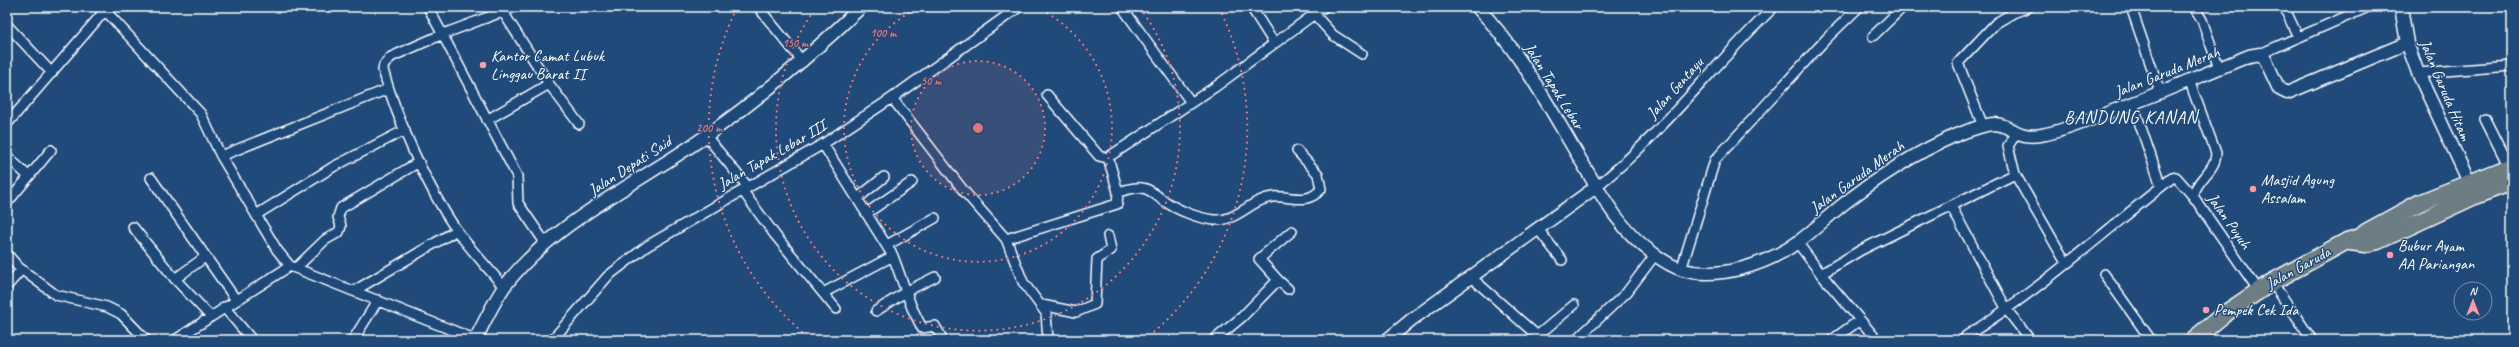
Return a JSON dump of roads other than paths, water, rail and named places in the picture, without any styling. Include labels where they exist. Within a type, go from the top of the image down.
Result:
[{"type":"highway","name":"Jalan Garuda","points":[[2193,340],[2265,286],[2346,241],[2361,238],[2366,232],[2419,203],[2469,182],[2511,172]]},
{"type":"highway","name":"Jalan Garuda","points":[[2346,241],[2365,244],[2378,241],[2476,195],[2511,172]]},
{"type":"street","points":[[428,7],[517,176],[518,202],[546,244]]},
{"type":"street","points":[[504,287],[457,230],[419,162],[388,89],[383,70],[386,61],[443,34],[515,7]]},
{"type":"street","points":[[758,7],[803,62]]},
{"type":"street","name":"Jalan Depati Said","points":[[476,340],[504,287],[546,244],[587,213],[706,136],[803,62],[861,7]]},
{"type":"street","name":"Jalan Tapak Lebar III","points":[[552,340],[608,276],[647,246],[823,144],[892,98],[1019,7]]},
{"type":"street","points":[[1122,7],[1190,101]]},
{"type":"street","points":[[1251,7],[1274,43]]},
{"type":"street","points":[[1047,95],[1099,156],[1108,157],[1190,101],[1215,87],[1324,7]]},
{"type":"street","name":"Jalan Tapak Lebar","points":[[1477,7],[1497,28],[1531,78],[1596,187]]},
{"type":"street","name":"Jalan Gentayu","points":[[1596,187],[1643,146],[1699,84],[1774,7]]},
{"type":"street","points":[[1681,270],[1712,166],[1719,154],[1859,7]]},
{"type":"street","points":[[1873,36],[1903,7]]},
{"type":"street","points":[[1984,126],[1958,63],[1986,32],[2010,10],[2029,7]]},
{"type":"street","points":[[2131,7],[2160,92]]},
{"type":"street","points":[[2194,7],[2202,20],[2219,68]]},
{"type":"street","points":[[2284,7],[2298,37]]},
{"type":"street","name":"Jalan Garuda Merah","points":[[1596,187],[1624,228],[1633,238],[1655,255],[1681,270],[1700,273],[1743,267],[1783,251],[1798,242],[1848,200],[1914,155],[1984,126],[2001,125],[2016,134],[2034,136],[2055,132],[2134,104],[2219,68],[2260,54],[2368,7]]},
{"type":"street","name":"Jalan Garuda Hitam","points":[[2401,7],[2407,43],[2418,73],[2469,182]]},
{"type":"street","points":[[8,120],[52,73],[105,8],[195,105],[212,133],[221,156],[277,250],[293,267],[476,340]]},
{"type":"street","points":[[503,12],[549,84],[579,124]]},
{"type":"street","points":[[1314,14],[1333,34],[1362,54]]},
{"type":"street","points":[[7,25],[52,73]]},
{"type":"street","points":[[2260,54],[2265,59],[2279,89],[2287,93],[2407,43]]},
{"type":"street","points":[[2418,73],[2512,66]]},
{"type":"street","name":"Jalan Puyuh","points":[[2189,80],[2216,153],[2214,164],[2198,183],[2192,196],[2265,286],[2312,340]]},
{"type":"street","points":[[487,120],[549,84]]},
{"type":"street","points":[[221,156],[388,89]]},
{"type":"street","points":[[892,98],[963,190],[1006,239],[1023,282],[1042,305],[1048,323],[1048,340]]},
{"type":"street","points":[[2134,104],[2160,186]]},
{"type":"street","points":[[2486,119],[2511,172]]},
{"type":"street","points":[[256,215],[333,167],[405,130]]},
{"type":"street","points":[[2016,134],[2008,146],[2015,174],[2066,263]]},
{"type":"street","points":[[706,136],[836,309]]},
{"type":"street","points":[[823,144],[893,256],[912,308],[922,328],[935,326],[943,340]]},
{"type":"street","points":[[7,203],[51,150]]},
{"type":"street","points":[[1118,192],[1143,188],[1150,190],[1177,208],[1214,220],[1224,220],[1264,199],[1274,197],[1306,199],[1316,194],[1321,189],[1321,180],[1297,151]]},
{"type":"street","points":[[7,156],[28,176]]},
{"type":"street","points":[[1006,239],[1117,204],[1118,192],[1108,157]]},
{"type":"street","points":[[175,340],[224,307],[293,267],[325,240],[339,232],[341,226],[338,217],[341,208],[419,162]]},
{"type":"street","points":[[1821,274],[1861,250],[2015,174]]},
{"type":"street","points":[[858,198],[884,177]]},
{"type":"street","points":[[1966,336],[2007,310],[2160,186],[2172,178],[2176,177],[2192,196]]},
{"type":"street","points":[[151,178],[236,300]]},
{"type":"street","points":[[867,213],[912,182]]},
{"type":"street","points":[[1390,339],[1472,276],[1596,187]]},
{"type":"street","points":[[1951,206],[2007,310],[2030,340]]},
{"type":"street","points":[[887,245],[935,218]]},
{"type":"street","points":[[133,227],[175,279],[210,316]]},
{"type":"street","points":[[1538,229],[1562,260]]},
{"type":"street","points":[[354,291],[457,230]]},
{"type":"street","points":[[1288,289],[1259,259],[1292,231]]},
{"type":"street","points":[[1042,305],[1076,312],[1095,304],[1097,260],[1110,250],[1108,236]]},
{"type":"street","points":[[1798,242],[1821,274],[1877,340]]},
{"type":"street","points":[[7,254],[21,268],[56,295],[89,304],[107,307],[128,319],[146,340]]},
{"type":"street","points":[[1576,340],[1627,292],[1655,255]]},
{"type":"street","points":[[823,293],[893,256]]},
{"type":"street","points":[[175,279],[206,257]]},
{"type":"street","points":[[7,286],[21,272],[21,268]]},
{"type":"street","points":[[2104,274],[2151,340]]},
{"type":"street","points":[[1472,276],[1539,338],[1574,305]]},
{"type":"street","points":[[876,311],[907,291],[935,277]]},
{"type":"street","points":[[1214,340],[1242,317],[1278,280]]},
{"type":"street","points":[[353,340],[378,300]]},
{"type":"street","points":[[224,307],[252,340]]},
{"type":"street","points":[[1832,340],[1860,320]]},
{"type":"place","name":"Kantor Camat Lubuk Linggau Barat II","points":[[483,65]]},
{"type":"place","name":"Masjid Agung Assalam","points":[[2253,189]]},
{"type":"place","name":"Bubur Ayam AA Pariangan","points":[[2390,255]]},
{"type":"place","name":"Pempek Cek Ida","points":[[2206,310]]},
{"type":"district","name":"BANDUNG KANAN","points":[[2131,117]]}]
